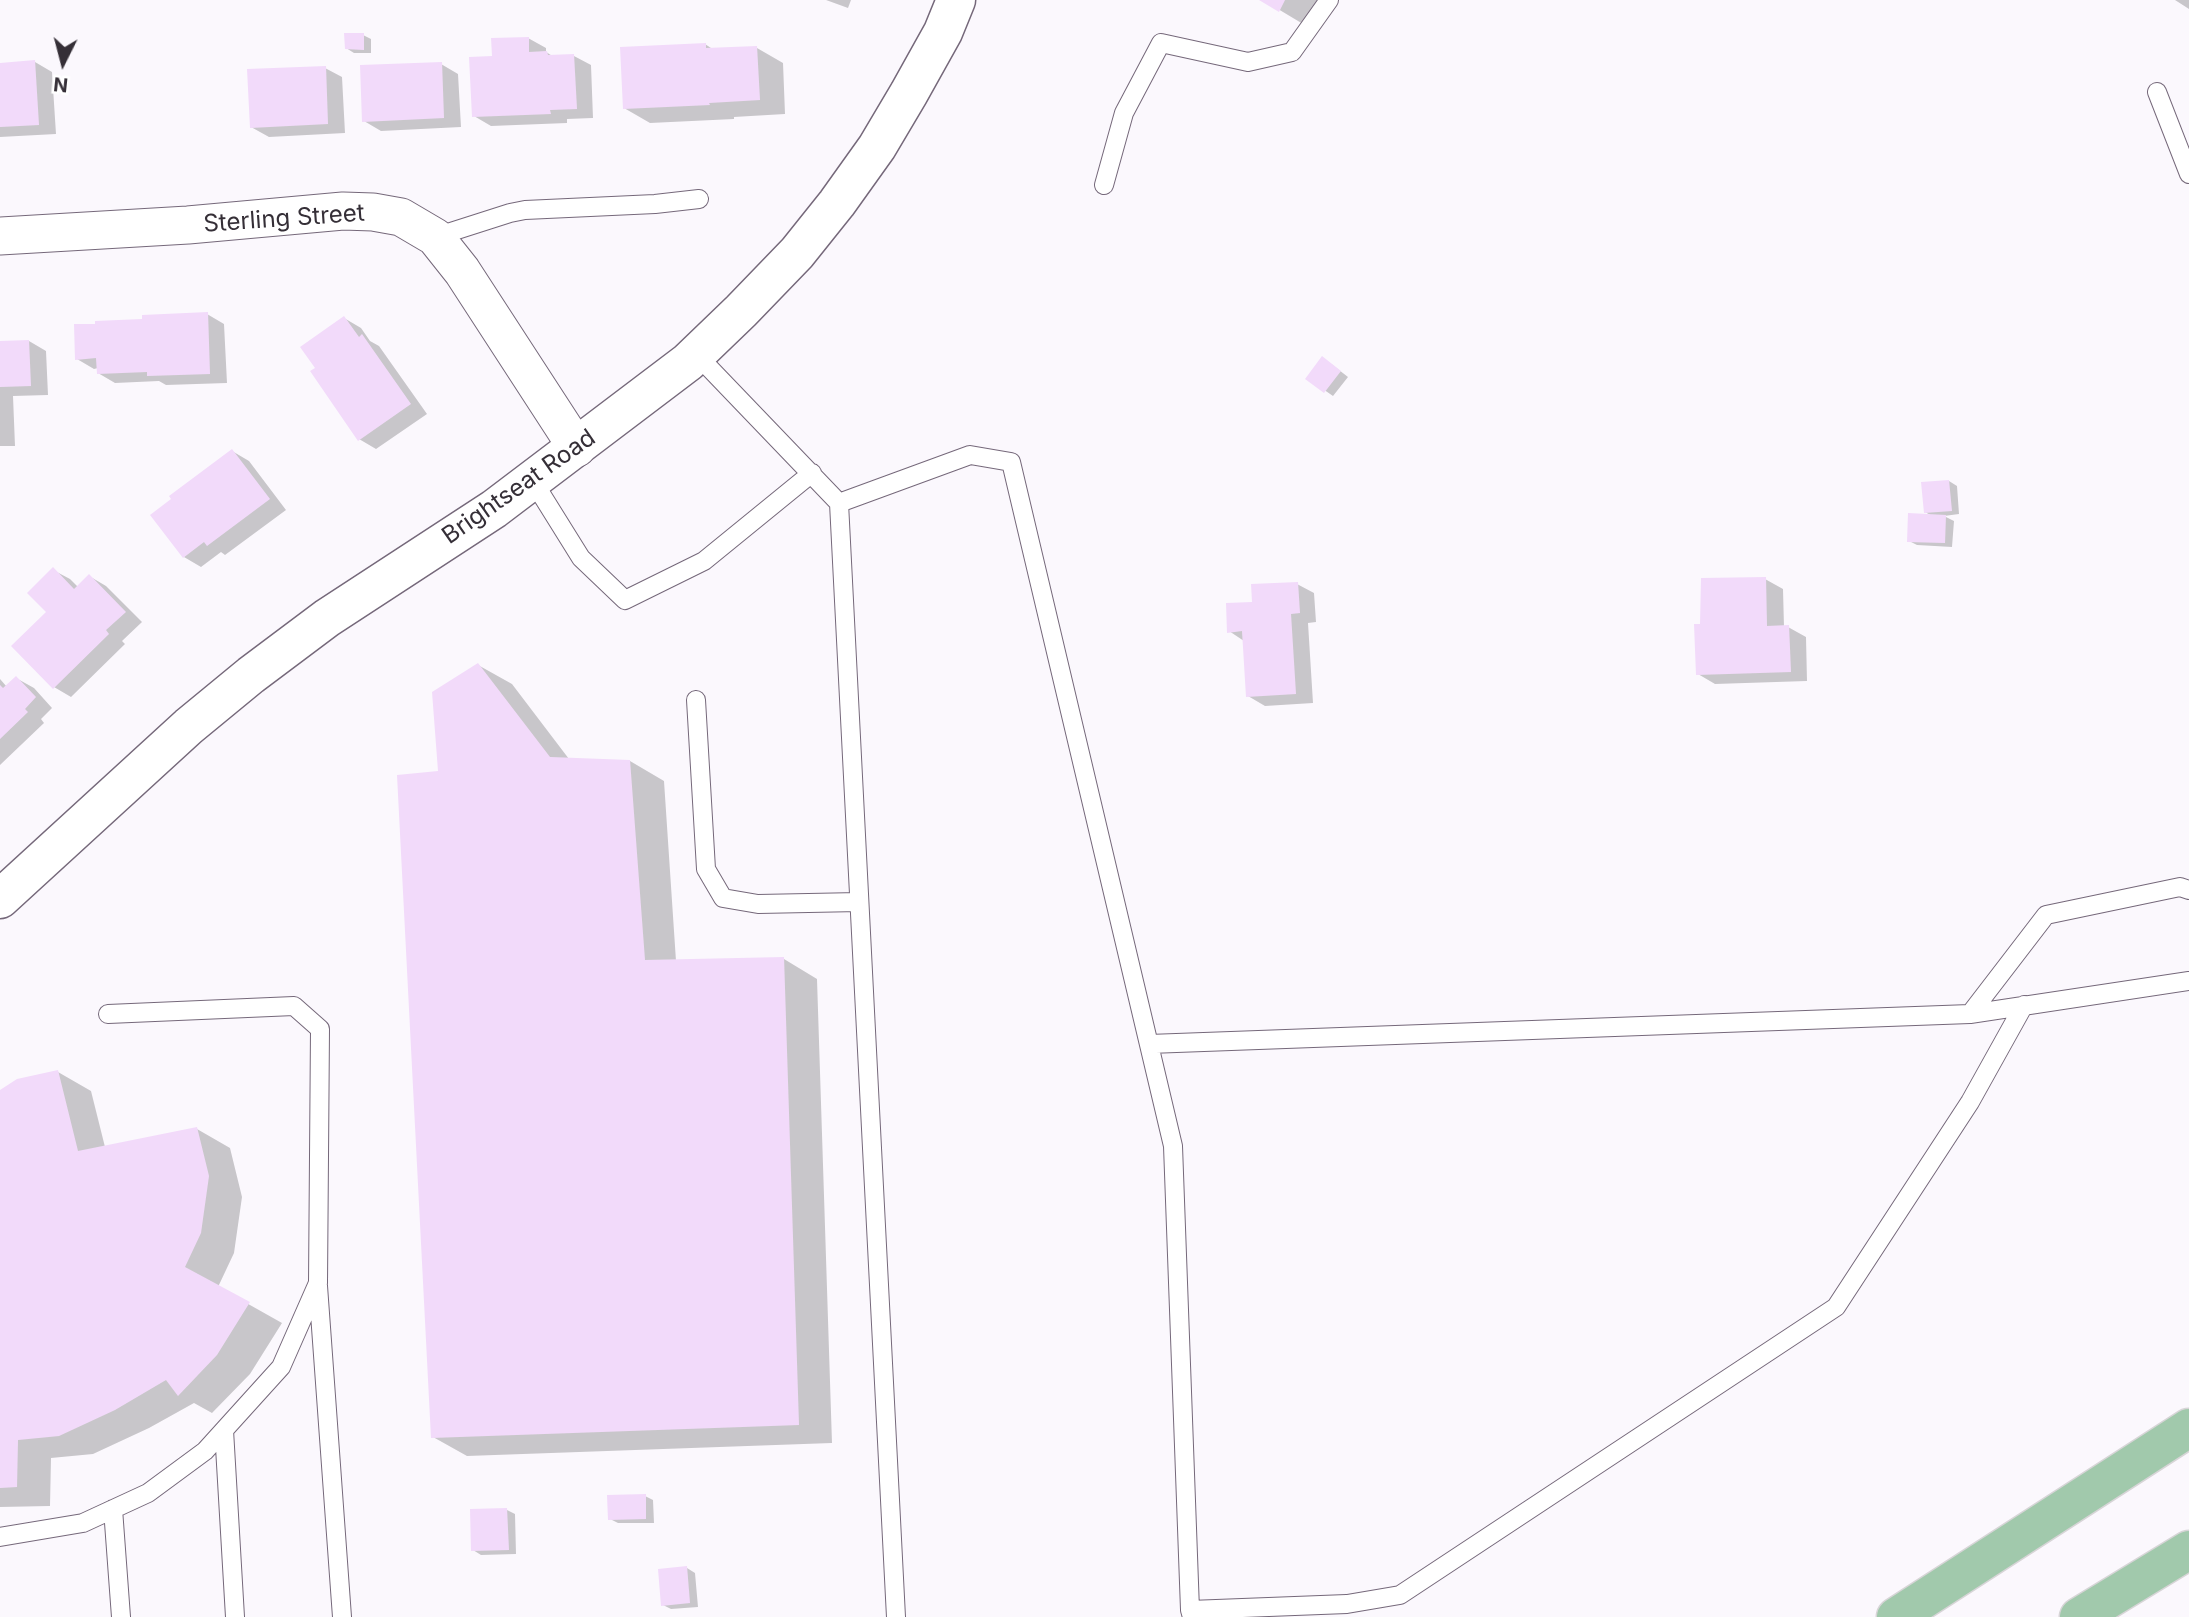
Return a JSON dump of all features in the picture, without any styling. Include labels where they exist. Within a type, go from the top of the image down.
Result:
[{"type":"main road","points":[[1896,1617],[2189,1428]]},
{"type":"main road","points":[[2079,1617],[2189,1550]]},
{"type":"street","name":"Brightseat Road","points":[[0,899],[189,726],[251,675],[327,618],[533,481],[696,354],[797,253],[837,203],[877,147],[909,93],[943,32],[956,0]]},
{"type":"street","name":"Sterling Street","points":[[0,236],[188,225],[343,211],[401,217],[435,237],[461,271],[577,448]]},
{"type":"lane","points":[[1104,185],[1124,113],[1161,43],[1248,62],[1292,52],[1329,0]]},
{"type":"lane","points":[[2157,92],[2189,174]]},
{"type":"lane","points":[[435,237],[525,210],[655,204],[699,199]]},
{"type":"lane","points":[[696,354],[839,503],[896,1617]]},
{"type":"lane","points":[[839,503],[970,455],[1011,462],[1173,1146],[1191,1614],[1347,1604],[1400,1595],[1836,1307],[1970,1102],[2025,1005]]},
{"type":"lane","points":[[533,481],[581,558],[625,600],[704,561],[812,473]]},
{"type":"lane","points":[[696,700],[706,869],[723,898],[758,904],[859,902]]},
{"type":"lane","points":[[1970,1014],[2046,915],[2180,887],[2189,890]]},
{"type":"lane","points":[[1149,1044],[1970,1014],[2189,981]]},
{"type":"lane","points":[[108,1014],[294,1006],[320,1029],[318,1283],[342,1617]]},
{"type":"lane","points":[[0,1537],[83,1523],[148,1493],[205,1451],[281,1367],[318,1283]]},
{"type":"lane","points":[[224,1430],[235,1617]]},
{"type":"lane","points":[[113,1509],[121,1617]]},
{"type":"building","points":[[1259,0],[1285,0],[1279,12]]},
{"type":"building","points":[[344,33],[364,33],[364,50],[345,49]]},
{"type":"building","points":[[529,37],[529,52],[547,51],[548,55],[574,54],[577,109],[550,110],[551,114],[472,117],[469,57],[492,56],[491,38]]},
{"type":"building","points":[[706,43],[706,48],[757,46],[760,100],[623,109],[620,47]]},
{"type":"building","points":[[35,60],[39,125],[0,127],[0,63]]},
{"type":"building","points":[[442,62],[444,118],[362,122],[360,65]]},
{"type":"building","points":[[326,66],[328,124],[250,128],[247,69]]},
{"type":"building","points":[[208,312],[210,374],[97,374],[96,358],[75,360],[74,324],[142,319],[142,315]]},
{"type":"building","points":[[344,316],[359,337],[362,334],[411,404],[358,441],[310,371],[315,368],[300,347]]},
{"type":"building","points":[[29,340],[31,386],[0,387],[0,341]]},
{"type":"building","points":[[1322,356],[1341,371],[1324,393],[1305,379]]},
{"type":"building","points":[[232,449],[270,499],[207,546],[204,542],[183,558],[150,515],[171,499],[169,496]]},
{"type":"building","points":[[1949,480],[1952,511],[1924,513],[1921,482]]},
{"type":"building","points":[[1908,513],[1946,515],[1945,543],[1907,542]]},
{"type":"building","points":[[53,567],[74,589],[89,574],[126,612],[106,630],[109,634],[53,689],[11,646],[46,612],[27,593]]},
{"type":"building","points":[[1766,577],[1767,626],[1789,625],[1791,672],[1696,675],[1694,624],[1700,624],[1701,578]]},
{"type":"building","points":[[1298,582],[1300,613],[1291,614],[1296,694],[1246,697],[1242,631],[1227,633],[1226,603],[1252,602],[1251,584]]},
{"type":"building","points":[[478,663],[550,757],[630,760],[645,960],[784,957],[799,1425],[431,1438],[397,775],[438,771],[432,692]]},
{"type":"building","points":[[16,676],[36,697],[25,709],[28,712],[0,739],[0,685],[3,688]]},
{"type":"building","points":[[58,1070],[78,1151],[197,1127],[209,1176],[201,1233],[185,1267],[250,1302],[217,1355],[178,1396],[166,1380],[115,1410],[59,1436],[18,1440],[17,1487],[0,1488],[0,1090],[17,1079]]},
{"type":"building","points":[[646,1494],[646,1519],[608,1520],[607,1495]]},
{"type":"building","points":[[507,1508],[509,1550],[471,1551],[470,1509]]},
{"type":"building","points":[[687,1566],[690,1603],[661,1606],[658,1569]]}]
